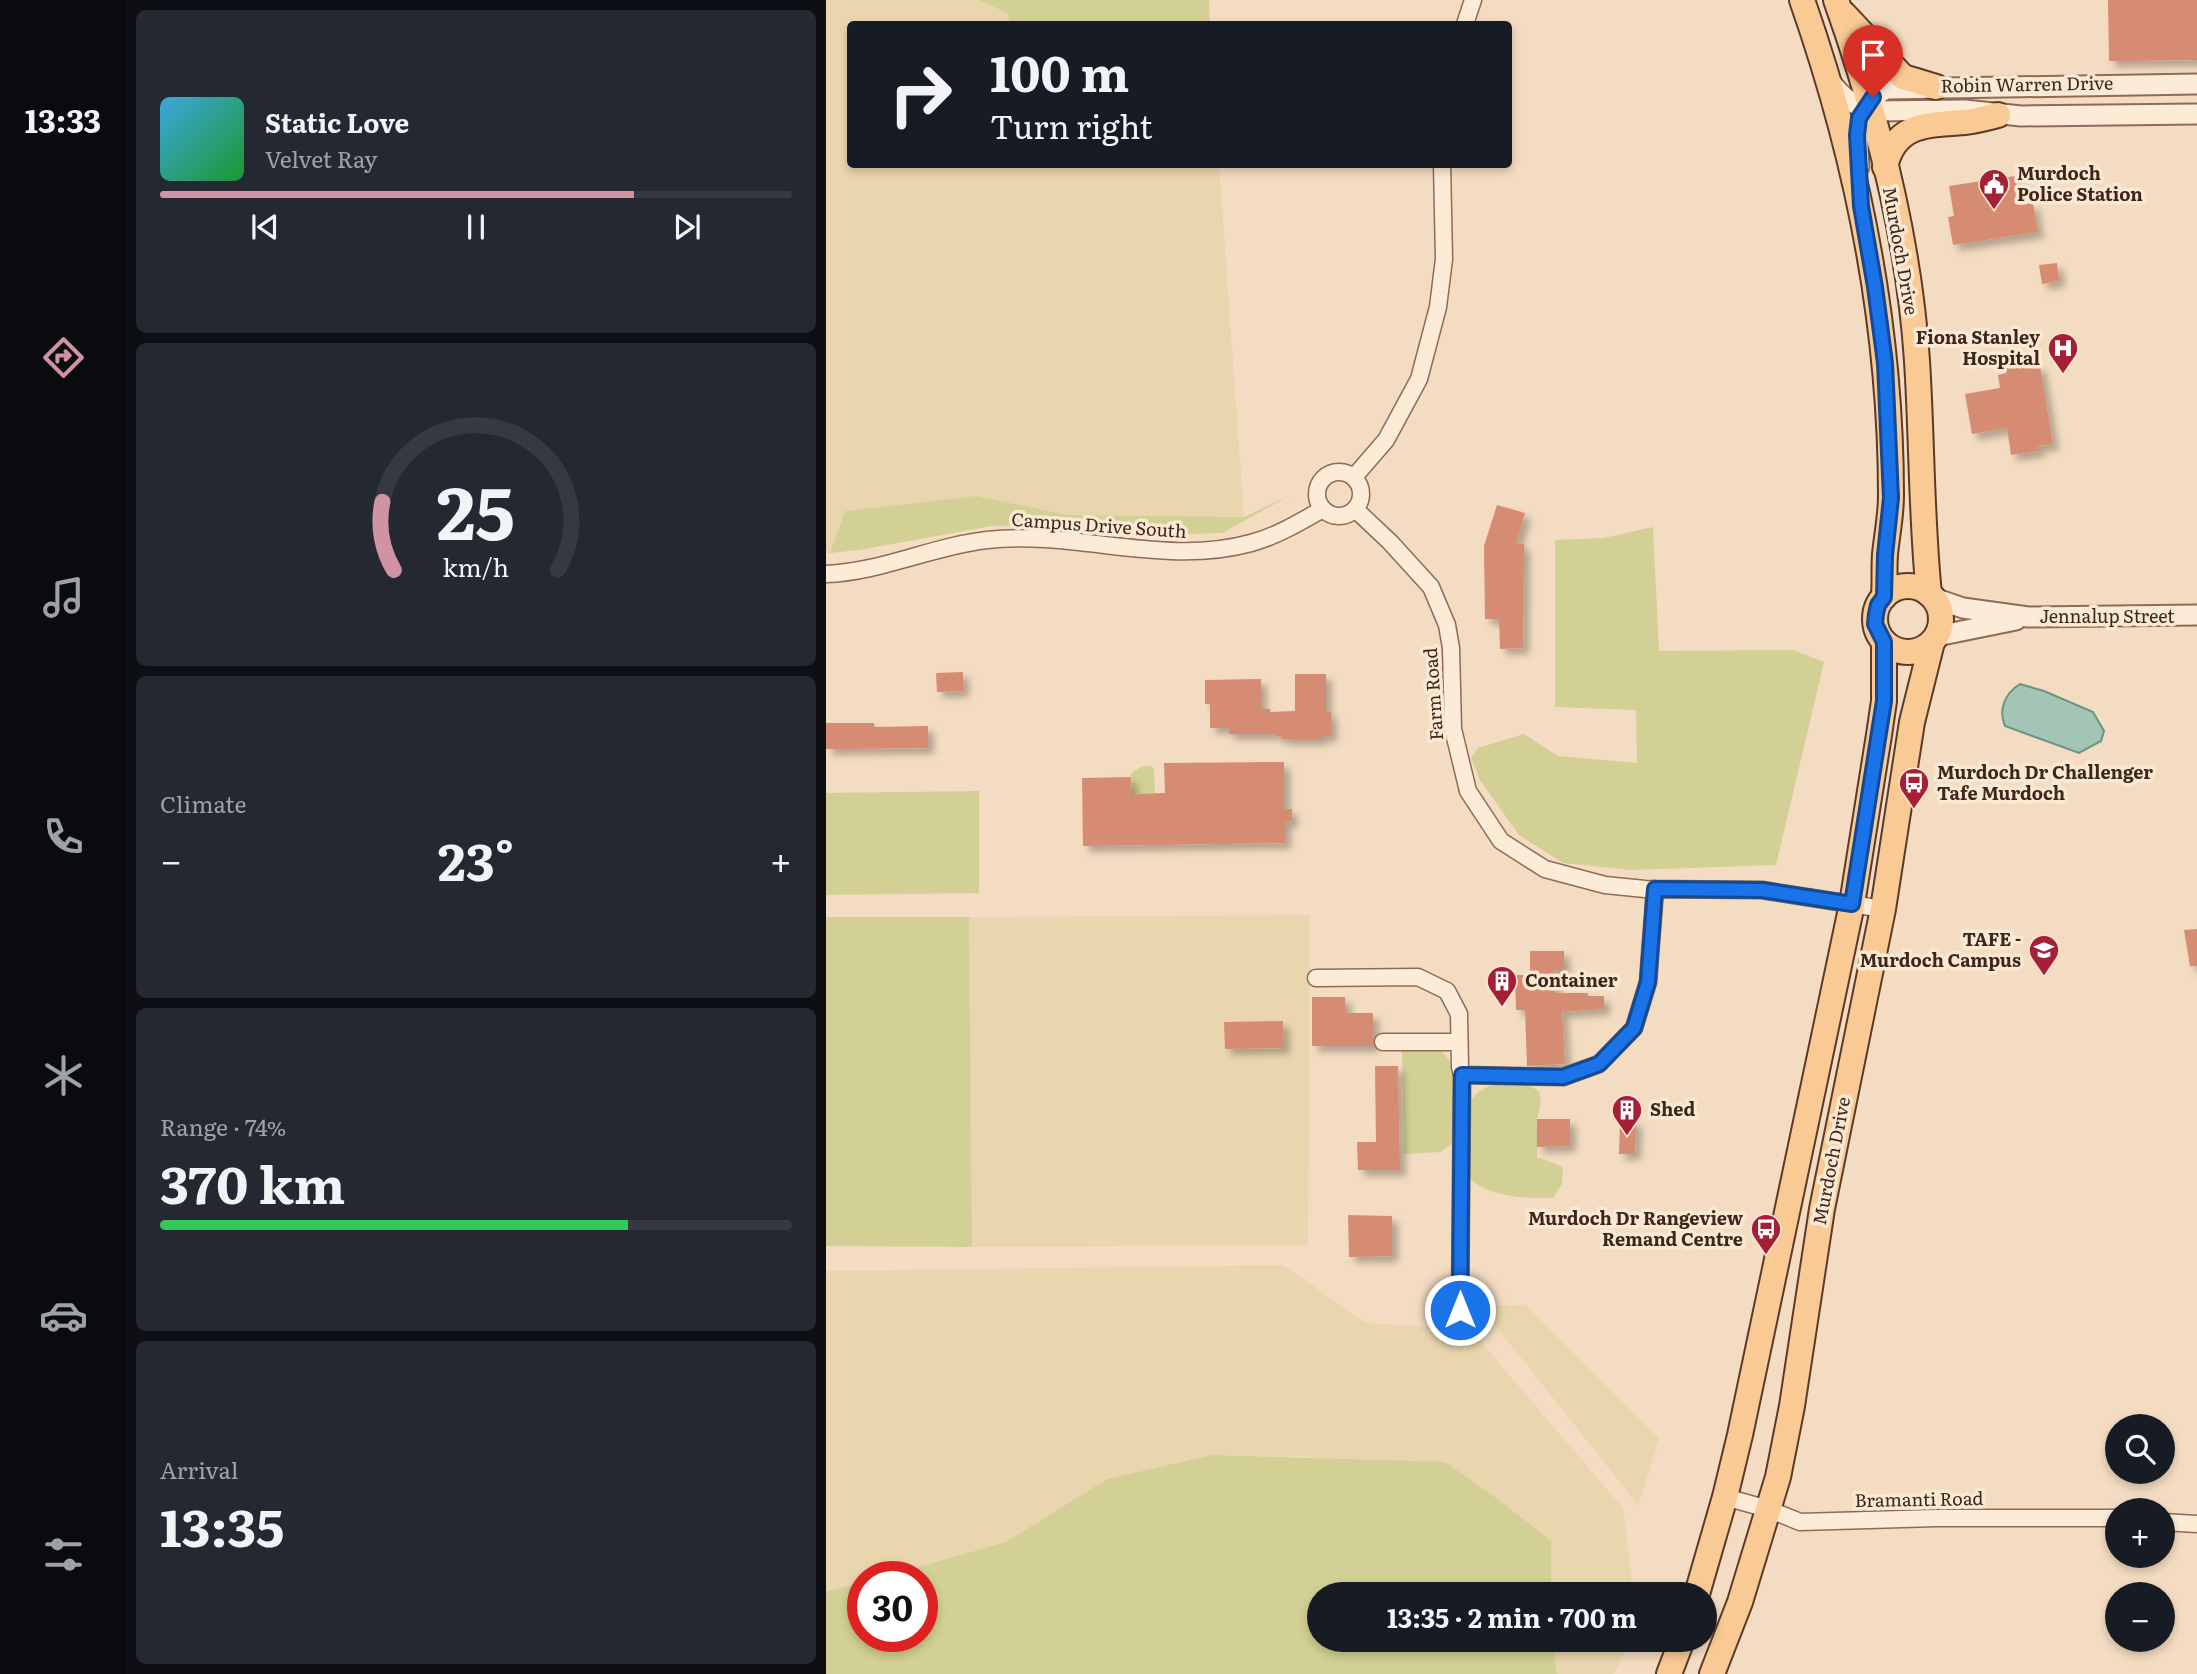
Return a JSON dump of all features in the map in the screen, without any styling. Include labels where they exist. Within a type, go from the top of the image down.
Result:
[{"type":"main road","name":"Murdoch Drive","points":[[1700,1582],[1725,1497],[1823,1047],[1852,904],[1884,701],[1884,642],[1875,624],[1878,605],[1884,597],[1891,498],[1885,363],[1861,206],[1844,135],[1802,0]]},
{"type":"main road","name":"Murdoch Drive","points":[[1712,1674],[1740,1602],[1786,1442],[1822,1209],[1883,909],[1912,722],[1941,615],[1931,596],[1917,360],[1906,271],[1885,167],[1838,4]]},
{"type":"main road","points":[[1838,4],[1903,77],[1936,87]]},
{"type":"main road","points":[[1885,167],[1892,146],[1903,135],[1916,128],[1928,124],[1966,122],[1998,116]]},
{"type":"main road","points":[[1885,363],[1917,360]]},
{"type":"main road","points":[[1884,597],[1892,591],[1911,586],[1931,596]]},
{"type":"main road","points":[[1884,642],[1892,649],[1903,652],[1924,649],[1935,639]]},
{"type":"main road","points":[[1669,1674],[1677,1652]]},
{"type":"street","points":[[1466,21],[1473,0]]},
{"type":"street","points":[[1826,74],[1844,98],[1868,107],[1859,118],[1857,135],[1861,206]]},
{"type":"street","name":"Robin Warren Drive","points":[[2197,84],[1886,89],[1873,97],[1868,107],[1965,110],[1998,116],[2197,114]]},
{"type":"street","points":[[2013,86],[2035,100],[2044,116]]},
{"type":"street","points":[[1354,477],[1386,440],[1419,379],[1438,307],[1444,259],[1442,168]]},
{"type":"street","points":[[1323,509],[1318,491],[1325,477],[1339,472],[1354,477],[1359,483],[1362,493],[1355,509]]},
{"type":"street","name":"Campus Drive South","points":[[826,574],[860,570],[981,541],[1011,538],[1181,552],[1217,550],[1283,531],[1323,509],[1333,515],[1342,516],[1355,509]]},
{"type":"street","name":"Farm Road","points":[[1355,509],[1431,587],[1447,625],[1451,648],[1452,729],[1468,791],[1501,841],[1545,869],[1605,885],[1655,889],[1762,890],[1883,909]]},
{"type":"street","name":"Jennalup Street","points":[[1931,596],[1963,608],[2028,617],[2194,617]]},
{"type":"street","name":"Jennalup Street","points":[[1935,639],[2028,617]]},
{"type":"street","points":[[1462,1075],[1563,1077],[1599,1064],[1634,1028],[1648,982],[1655,889]]},
{"type":"street","points":[[1316,978],[1418,977],[1447,991],[1459,1014],[1462,1075],[1460,1310]]},
{"type":"street","points":[[1382,1042],[1459,1042]]},
{"type":"street","name":"Bramanti Road","points":[[1725,1497],[1768,1509],[1800,1522],[1937,1518],[2105,1518]]},
{"type":"street","points":[[2175,1523],[2197,1524]]},
{"type":"shaded area","points":[[826,0],[979,0],[1009,14],[1008,21],[847,21],[847,168],[1219,168],[1244,517],[1068,515],[976,496],[845,511],[830,553],[826,553]]},
{"type":"shaded area","points":[[979,0],[1209,0],[1210,21],[1008,21],[1009,14]]},
{"type":"shaded area","points":[[976,496],[1068,515],[1244,517],[1289,496],[1222,533],[1162,535],[1065,527],[992,526],[830,553],[845,511]]},
{"type":"shaded area","points":[[1653,527],[1659,651],[1793,650],[1824,662],[1776,865],[1631,870],[1563,863],[1519,835],[1480,780],[1471,758],[1478,748],[1524,734],[1558,756],[1637,763],[1636,710],[1555,707],[1555,540],[1604,538]]},
{"type":"shaded area","points":[[2020,684],[2093,712],[2104,731],[2101,741],[2079,753],[2005,726],[2002,714],[2004,702],[2010,692]]},
{"type":"shaded area","points":[[1143,766],[1151,766],[1154,769],[1155,793],[1132,794],[1131,773]]},
{"type":"shaded area","points":[[979,791],[979,893],[826,895],[826,793]]},
{"type":"shaded area","points":[[1310,915],[1308,1245],[972,1247],[969,917]]},
{"type":"shaded area","points":[[826,917],[969,917],[972,1247],[826,1246]]},
{"type":"shaded area","points":[[1402,1049],[1439,1049],[1450,1062],[1455,1090],[1454,1134],[1453,1142],[1441,1152],[1404,1154]]},
{"type":"shaded area","points":[[1495,1084],[1526,1084],[1539,1091],[1541,1101],[1537,1119],[1537,1157],[1563,1167],[1562,1184],[1553,1198],[1498,1193],[1487,1190],[1470,1178],[1465,1152],[1470,1105],[1477,1094]]},
{"type":"shaded area","points":[[1283,1265],[1366,1323],[1475,1330],[1476,1336],[1623,1508],[1632,1582],[1551,1582],[1551,1541],[1313,1457],[1212,1455],[1107,1479],[1006,1542],[938,1562],[847,1561],[847,1586],[826,1591],[826,1271]]},
{"type":"shaded area","points":[[1479,1305],[1525,1305],[1659,1439],[1638,1505]]},
{"type":"shaded area","points":[[1212,1455],[1445,1462],[1551,1541],[1551,1582],[1307,1582],[1307,1652],[1554,1652],[1557,1674],[826,1674],[826,1591],[847,1586],[847,1652],[938,1652],[938,1562],[1006,1542],[1107,1479]]},
{"type":"shaded area","points":[[1554,1652],[1624,1652],[1614,1674],[1557,1674]]},
{"type":"building","points":[[2108,0],[2197,0],[2197,60],[2109,61]]},
{"type":"building","name":"Murdoch Police Station","points":[[2015,176],[2020,205],[2033,203],[2038,232],[1953,245],[1948,217],[1954,216],[1949,186]]},
{"type":"building","points":[[2057,263],[2059,281],[2042,284],[2039,265]]},
{"type":"building","points":[[2040,365],[2053,444],[2038,446],[2039,451],[2011,455],[2007,428],[1972,434],[1965,394],[2000,388],[1998,375],[2006,373],[2006,368]]},
{"type":"building","points":[[1497,505],[1525,513],[1516,544],[1524,544],[1523,648],[1500,649],[1499,619],[1485,619],[1484,546]]},
{"type":"building","points":[[963,672],[963,691],[937,692],[936,673]]},
{"type":"building","points":[[1295,674],[1326,674],[1326,712],[1331,712],[1331,736],[1321,736],[1321,739],[1282,739],[1276,734],[1229,734],[1229,728],[1210,728],[1210,704],[1205,704],[1205,680],[1261,679],[1261,709],[1270,709],[1270,712],[1295,711]]},
{"type":"building","points":[[826,723],[874,723],[874,727],[928,726],[928,748],[826,749]]},
{"type":"building","points":[[1284,762],[1284,809],[1292,809],[1292,821],[1285,822],[1285,843],[1083,846],[1082,778],[1131,777],[1132,794],[1165,793],[1164,763]]},
{"type":"building","points":[[2197,929],[2197,966],[2190,966],[2184,930]]},
{"type":"building","points":[[1530,951],[1564,951],[1564,970],[1554,970],[1555,993],[1604,996],[1604,1009],[1562,1012],[1565,1064],[1527,1066],[1525,1010],[1516,1010],[1515,975],[1530,975]]},
{"type":"building","points":[[1312,997],[1345,997],[1346,1013],[1373,1013],[1373,1046],[1312,1046]]},
{"type":"building","points":[[1283,1021],[1284,1048],[1225,1049],[1224,1022]]},
{"type":"building","points":[[1375,1066],[1398,1066],[1400,1170],[1358,1170],[1357,1142],[1376,1142]]},
{"type":"building","points":[[1537,1119],[1570,1119],[1570,1146],[1537,1147]]},
{"type":"building","name":"Shed","points":[[1620,1120],[1636,1120],[1635,1154],[1619,1154]]},
{"type":"building","points":[[1348,1215],[1392,1216],[1392,1256],[1349,1257]]},
{"type":"place","name":"Murdoch Police Station","points":[[1994,211]]},
{"type":"place","name":"Fiona Stanley Hospital","points":[[2063,375]]},
{"type":"place","name":"Murdoch Dr Challenger Tafe Murdoch","points":[[1914,810]]},
{"type":"place","name":"TAFE - Murdoch Campus","points":[[2044,977]]},
{"type":"place","name":"Container","points":[[1502,1008]]},
{"type":"place","name":"Shed","points":[[1627,1137]]},
{"type":"place","name":"Murdoch Dr Rangeview Remand Centre","points":[[1766,1256]]},
{"type":"route","points":[[1460,1310],[1462,1075],[1563,1077],[1599,1064],[1634,1028],[1648,982],[1655,889],[1762,890],[1852,904],[1884,701],[1884,642],[1875,624],[1878,605],[1884,597],[1891,498],[1885,363],[1861,206],[1857,135],[1859,118],[1873,97]]}]
